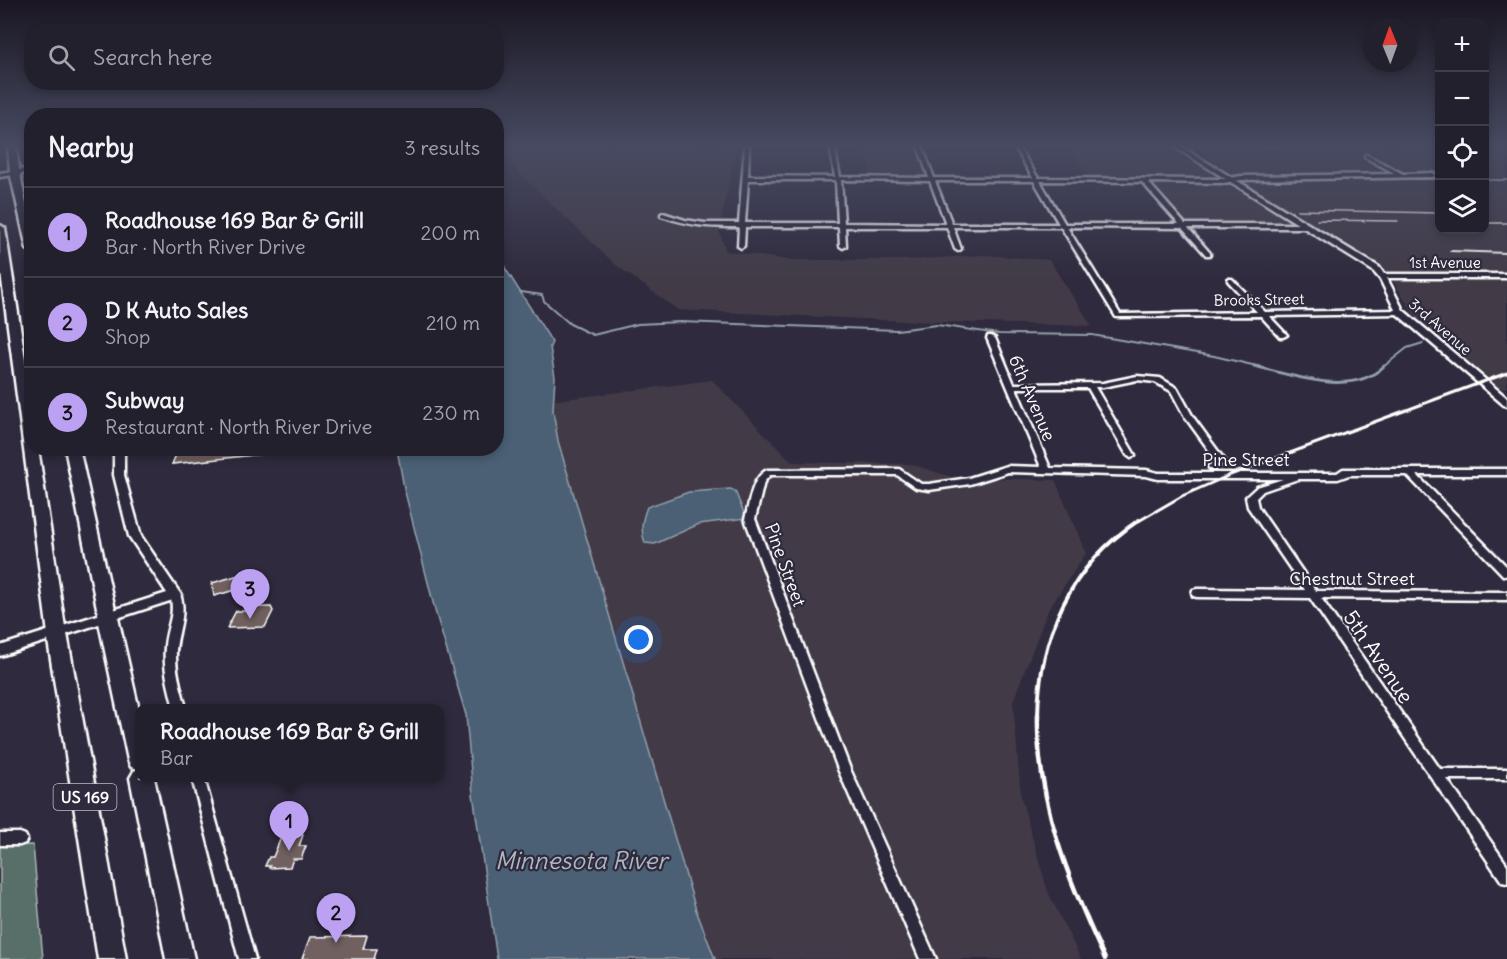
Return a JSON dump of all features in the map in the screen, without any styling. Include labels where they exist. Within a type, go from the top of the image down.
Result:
[{"type":"highway","points":[[20,191],[24,206]]},
{"type":"highway","name":"US 169","points":[[0,228],[24,399]]},
{"type":"highway","name":"US 169","points":[[32,456],[57,634],[112,959]]},
{"type":"highway","points":[[74,456],[135,742]]},
{"type":"highway","name":"US 169","points":[[143,782],[180,959]]},
{"type":"street","points":[[741,246],[744,191]]},
{"type":"street","points":[[839,191],[843,246]]},
{"type":"street","points":[[936,191],[958,249]]},
{"type":"street","points":[[1043,191],[1064,224]]},
{"type":"street","points":[[1152,191],[1208,254]]},
{"type":"street","name":"3rd Avenue","points":[[1249,191],[1361,259],[1382,276],[1400,312],[1507,403]]},
{"type":"street","points":[[663,215],[684,222],[705,225],[742,223],[1306,226]]},
{"type":"street","name":"Brooks Street","points":[[1064,224],[1085,267],[1118,316],[1400,312]]},
{"type":"street","name":"1st Avenue","points":[[1382,276],[1507,276]]},
{"type":"street","points":[[1230,280],[1283,336]]},
{"type":"street","name":"6th Avenue","points":[[991,338],[1046,470]]},
{"type":"street","points":[[1012,386],[1090,385],[1147,378],[1167,384],[1174,390],[1189,417],[1222,462],[1212,466]]},
{"type":"street","points":[[1090,385],[1131,455]]},
{"type":"street","points":[[119,456],[119,475],[135,536],[175,595],[180,609],[171,639],[172,676],[179,704]]},
{"type":"street","name":"Pine Street","points":[[928,959],[843,769],[750,519],[757,488],[767,473],[783,471],[899,472],[919,486],[929,487],[970,481],[1007,469],[1146,473],[1158,476],[1338,476],[1346,473]]},
{"type":"street","name":"Pine Street","points":[[1146,473],[1155,471],[1333,470],[1346,473],[1507,472]]},
{"type":"street","points":[[1409,472],[1507,573]]},
{"type":"street","name":"5th Avenue","points":[[1296,476],[1293,480],[1260,489],[1251,497],[1253,507],[1507,878]]},
{"type":"street","name":"Chestnut Street","points":[[1197,593],[1313,596],[1507,596]]},
{"type":"street","points":[[0,651],[175,595]]},
{"type":"street","points":[[1435,774],[1507,774]]},
{"type":"street","points":[[199,782],[247,959]]},
{"type":"street","points":[[0,839],[20,839]]},
{"type":"shaded area","points":[[537,191],[727,191],[719,231],[726,251],[789,260],[908,260],[984,255],[1049,260],[1092,326],[905,321],[678,310],[617,266]]},
{"type":"shaded area","points":[[1158,191],[1243,191],[1305,227],[1189,227]]},
{"type":"shaded area","points":[[1253,191],[1435,191],[1435,234],[1489,234],[1489,191],[1507,191],[1507,387],[1501,389],[1413,313],[1391,277]]},
{"type":"shaded area","points":[[712,380],[792,462],[910,464],[952,477],[1055,480],[1086,553],[1048,610],[1013,701],[1021,798],[1048,892],[1081,959],[653,959],[535,403]]},
{"type":"green space","points":[[33,845],[43,959],[0,959],[0,846]]},
{"type":"water","name":"Minnesota River","points":[[504,264],[552,342],[550,347],[555,377],[553,410],[558,441],[696,910],[715,959],[497,959],[473,794],[466,715],[436,614],[404,488],[398,456],[504,456]]},
{"type":"water","points":[[730,489],[735,491],[746,518],[699,524],[655,544],[645,543],[642,525],[647,507],[689,492]]},
{"type":"building","points":[[176,456],[246,456],[172,464]]},
{"type":"building","points":[[246,573],[249,586],[214,596],[212,583]]},
{"type":"building","points":[[254,607],[271,607],[273,611],[265,627],[227,628],[236,611],[252,611]]},
{"type":"building","points":[[282,835],[303,835],[299,846],[306,846],[301,859],[293,859],[290,867],[269,868],[270,866],[265,866],[269,857],[273,857]]},
{"type":"building","points":[[367,936],[363,949],[377,949],[374,959],[302,959],[310,937]]},
{"type":"waterway","points":[[521,292],[542,295],[544,301],[570,324],[593,335],[638,324],[680,322],[897,330],[937,325],[999,334],[1092,335],[1214,356],[1261,367]]},
{"type":"waterway","points":[[1383,367],[1407,348],[1423,343]]},
{"type":"waterway","points":[[1254,366],[1303,378],[1339,382],[1356,381],[1371,376],[1384,366]]},
{"type":"railway","points":[[1297,210],[1435,213]]},
{"type":"railway","points":[[1317,220],[1398,221]]},
{"type":"railway","points":[[1489,223],[1507,223]]},
{"type":"railway","points":[[1450,251],[1507,253]]},
{"type":"railway","points":[[1137,522],[1182,496],[1230,475],[1507,373]]},
{"type":"railway","points":[[1038,715],[1044,658],[1063,605],[1077,581],[1094,559],[1115,538],[1139,520]]},
{"type":"railway","points":[[1038,715],[1043,778],[1057,840],[1067,871],[1105,959]]},
{"type":"place","name":"Subway","points":[[250,619]]},
{"type":"place","name":"Roadhouse 169 Bar & Grill","points":[[289,851]]},
{"type":"place","name":"D K Auto Sales","points":[[336,943]]}]
